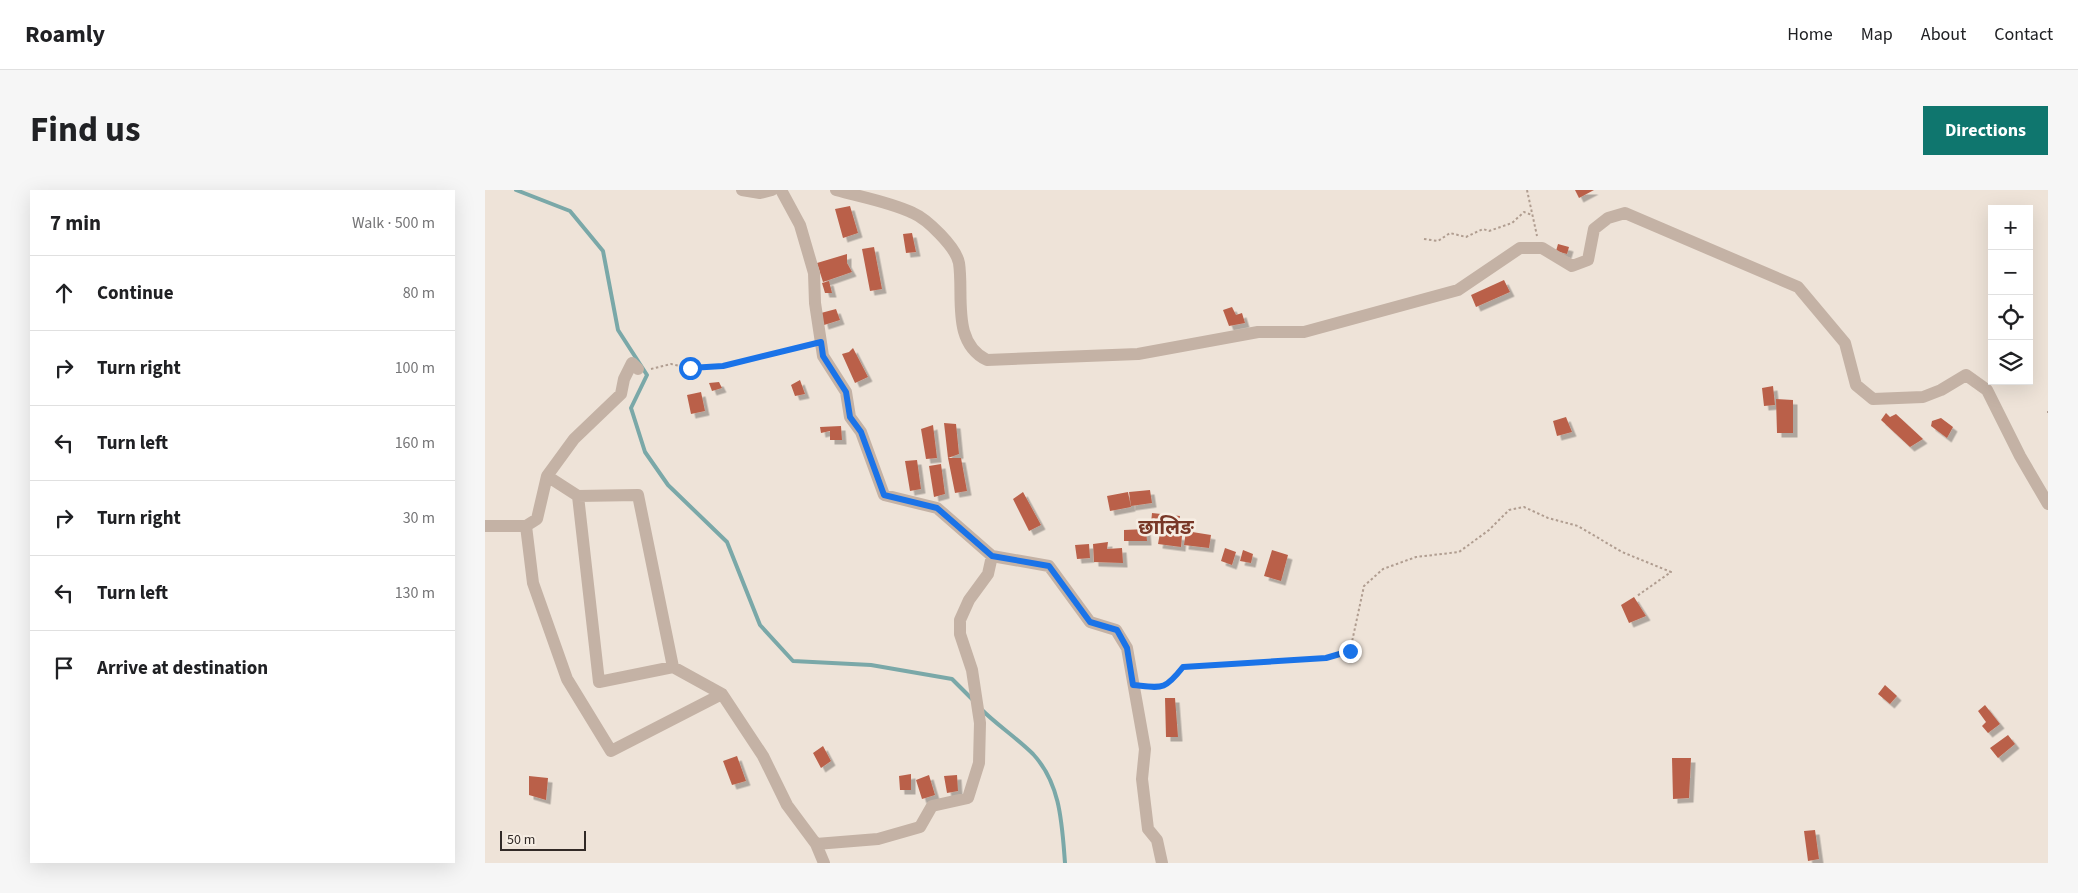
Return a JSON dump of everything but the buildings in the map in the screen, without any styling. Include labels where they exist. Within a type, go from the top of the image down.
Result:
[{"type":"street","points":[[742,190],[760,193],[772,190]]},
{"type":"street","points":[[781,190],[800,225],[815,273],[815,303],[823,356],[846,392],[850,417],[861,432],[884,495],[937,508],[992,556],[1049,566],[1090,622],[1117,630],[1127,648],[1145,749],[1142,779],[1148,829],[1157,840],[1162,863]]},
{"type":"street","points":[[836,190],[914,213],[942,236],[959,261],[961,325],[975,353],[987,360],[1138,354],[1258,332],[1304,332],[1458,290],[1520,248],[1542,248],[1572,266],[1588,260],[1594,229],[1607,218],[1625,213],[1797,287],[1845,343],[1856,385],[1873,399],[1923,397],[1941,390],[1967,375],[1987,390],[2020,456],[2048,504]]},
{"type":"street","points":[[485,526],[526,526],[537,519],[547,476],[573,439],[621,394],[624,380],[632,363],[644,369]]},
{"type":"street","points":[[547,476],[578,496],[638,495],[673,667]]},
{"type":"street","points":[[578,496],[599,682],[673,667],[722,694],[763,756],[787,804],[816,844],[824,863]]},
{"type":"street","points":[[526,526],[533,582],[567,679],[611,751],[722,694]]},
{"type":"street","points":[[816,844],[878,839],[920,827],[932,806],[968,798],[979,764],[980,722],[972,670],[960,634],[960,620],[969,600],[988,574],[992,556]]},
{"type":"path","points":[[1527,190],[1537,238],[1536,248]]},
{"type":"path","points":[[1424,239],[1438,241],[1450,233],[1466,238],[1483,229],[1489,231],[1512,223],[1524,212],[1532,215]]},
{"type":"path","points":[[644,369],[671,364],[690,368],[723,366],[821,342]]},
{"type":"path","points":[[1133,685],[1158,688],[1169,684],[1183,667],[1326,658],[1350,651],[1364,586],[1383,569],[1416,557],[1459,552],[1489,530],[1509,510],[1524,507],[1548,518],[1578,526],[1622,552],[1671,572],[1637,596]]},
{"type":"waterway","points":[[516,190],[570,211],[603,251],[618,330],[647,375],[631,408],[645,452],[668,485],[727,542],[760,625],[793,661],[871,665],[952,679],[973,700]]},
{"type":"waterway","points":[[981,709],[1033,754],[1049,778],[1055,792],[1061,820],[1065,863]]},
{"type":"district","name":"छालिङ","points":[[1166,527]]},
{"type":"route","points":[[690,368],[704,369],[713,366],[723,366],[821,342],[823,356],[846,392],[850,417],[861,432],[884,495],[937,508],[992,556],[1049,566],[1090,622],[1117,630],[1127,648],[1133,685],[1158,688],[1169,684],[1183,667],[1326,658],[1350,651]]}]
